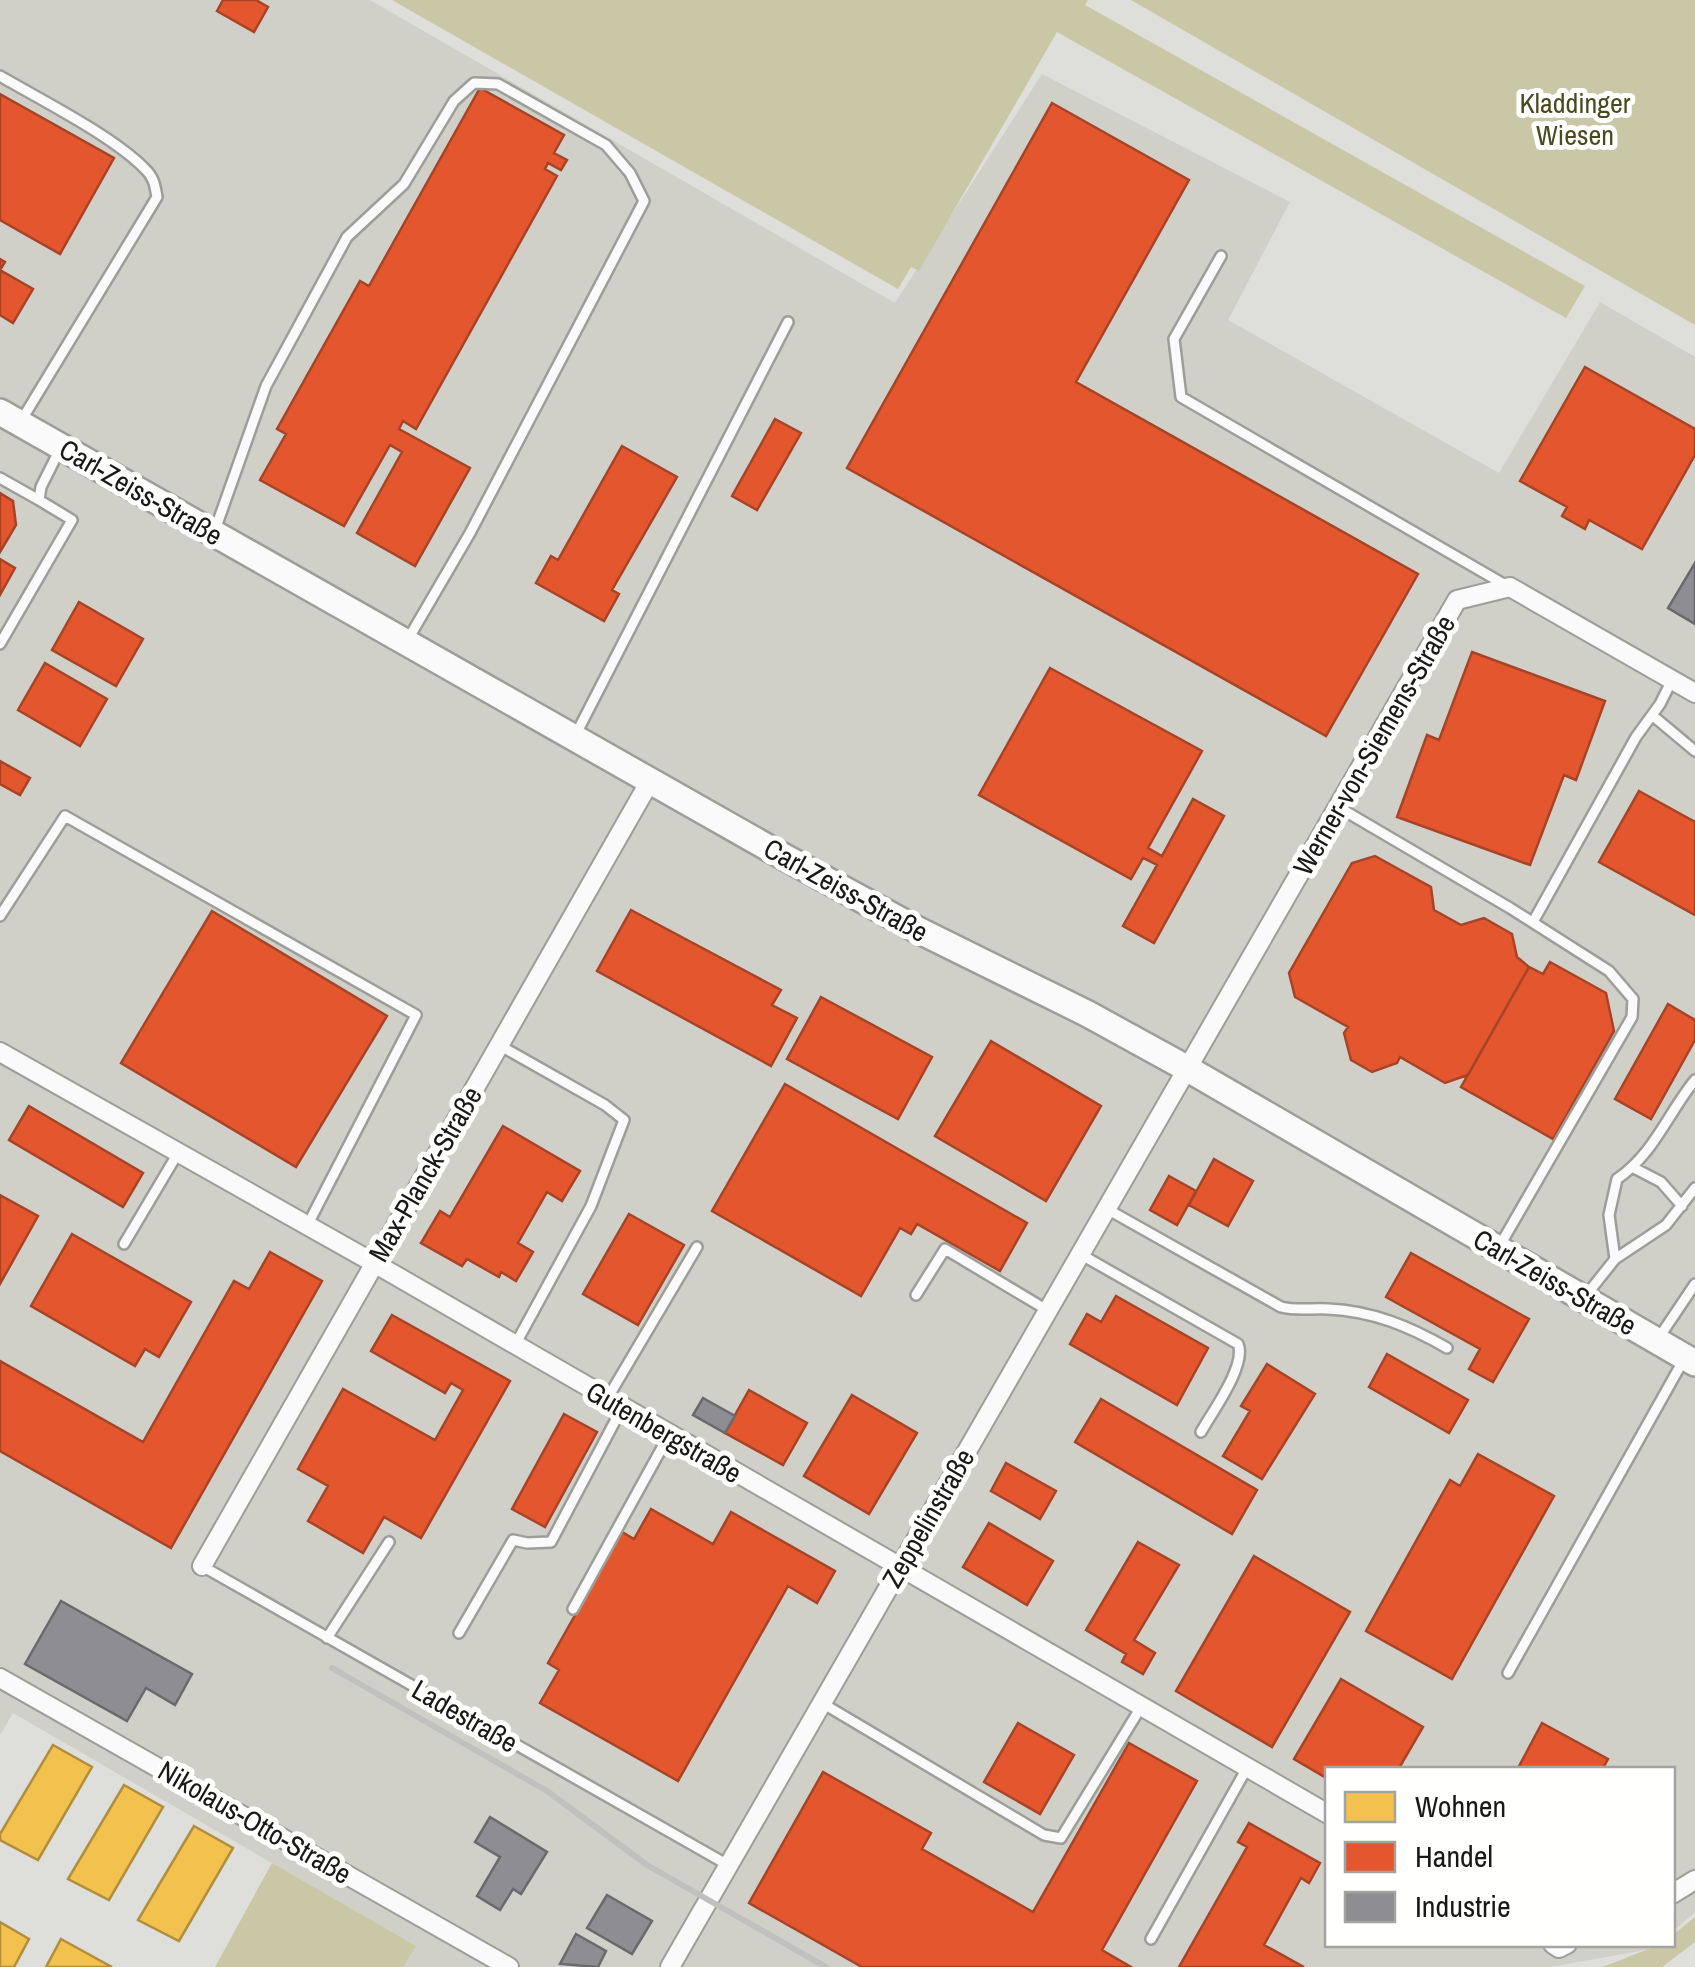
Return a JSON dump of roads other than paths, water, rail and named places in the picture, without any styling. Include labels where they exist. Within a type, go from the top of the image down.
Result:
[{"type":"main road","name":"Carl-Zeiss-Straße","points":[[10,418],[916,929],[1088,1014],[1188,1070],[1690,1360]]},
{"type":"street","points":[[1510,587],[1695,693]]},
{"type":"street","name":"Werner-von-Siemens-Straße","points":[[1188,1070],[1457,600],[1510,587]]},
{"type":"street","name":"Max-Planck-Straße","points":[[202,1566],[650,781]]},
{"type":"street","name":"Gutenbergstraße","points":[[0,1052],[1325,1812]]},
{"type":"street","name":"Zeppelinstraße","points":[[670,1967],[1188,1070]]},
{"type":"street","name":"Nikolaus-Otto-Straße","points":[[0,1678],[509,1967]]},
{"type":"lane","points":[[0,76],[146,169],[155,182],[157,197],[10,418]]},
{"type":"lane","points":[[214,534],[266,386],[347,237],[404,184],[454,101],[474,83],[498,84],[570,124],[606,146],[630,173],[644,201],[508,463],[406,643]]},
{"type":"lane","points":[[1221,256],[1174,339],[1181,397],[1510,587]]},
{"type":"lane","points":[[574,738],[788,322]]},
{"type":"lane","points":[[39,500],[61,447]]},
{"type":"lane","points":[[0,478],[72,520],[0,644]]},
{"type":"lane","points":[[1533,922],[1672,680]]},
{"type":"lane","points":[[1652,715],[1695,751]]},
{"type":"lane","points":[[1338,807],[1610,971],[1633,999],[1632,1016],[1498,1249]]},
{"type":"lane","points":[[0,916],[65,816],[416,1015],[307,1226]]},
{"type":"lane","points":[[498,1045],[605,1105],[624,1120],[591,1206],[515,1345]]},
{"type":"lane","points":[[1615,1258],[1608,1215],[1617,1179],[1634,1168],[1657,1139],[1695,1080]]},
{"type":"lane","points":[[124,1244],[178,1153]]},
{"type":"lane","points":[[1634,1168],[1661,1182],[1682,1206]]},
{"type":"lane","points":[[1582,1300],[1615,1258],[1666,1225],[1695,1188]]},
{"type":"lane","points":[[1107,1209],[1280,1307],[1328,1309],[1389,1319],[1447,1348]]},
{"type":"lane","points":[[460,1633],[512,1540],[552,1542],[615,1403],[697,1246]]},
{"type":"lane","points":[[916,1295],[945,1248],[1047,1310]]},
{"type":"lane","points":[[1080,1254],[1238,1344],[1242,1352],[1239,1366],[1200,1432]]},
{"type":"lane","points":[[1657,1342],[1695,1284]]},
{"type":"lane","points":[[1508,1672],[1690,1360]]},
{"type":"lane","points":[[573,1609],[669,1435]]},
{"type":"lane","points":[[328,1638],[389,1542]]},
{"type":"lane","name":"Ladestraße","points":[[202,1566],[728,1865]]},
{"type":"lane","points":[[822,1703],[1044,1836],[1062,1838],[1141,1707]]},
{"type":"lane","points":[[1151,1938],[1247,1768]]},
{"type":"railway","points":[[332,1668],[547,1791],[647,1865],[826,1967]]},
{"type":"park label","name":"Kladdinger Wiesen","points":[[1575,119]]}]
